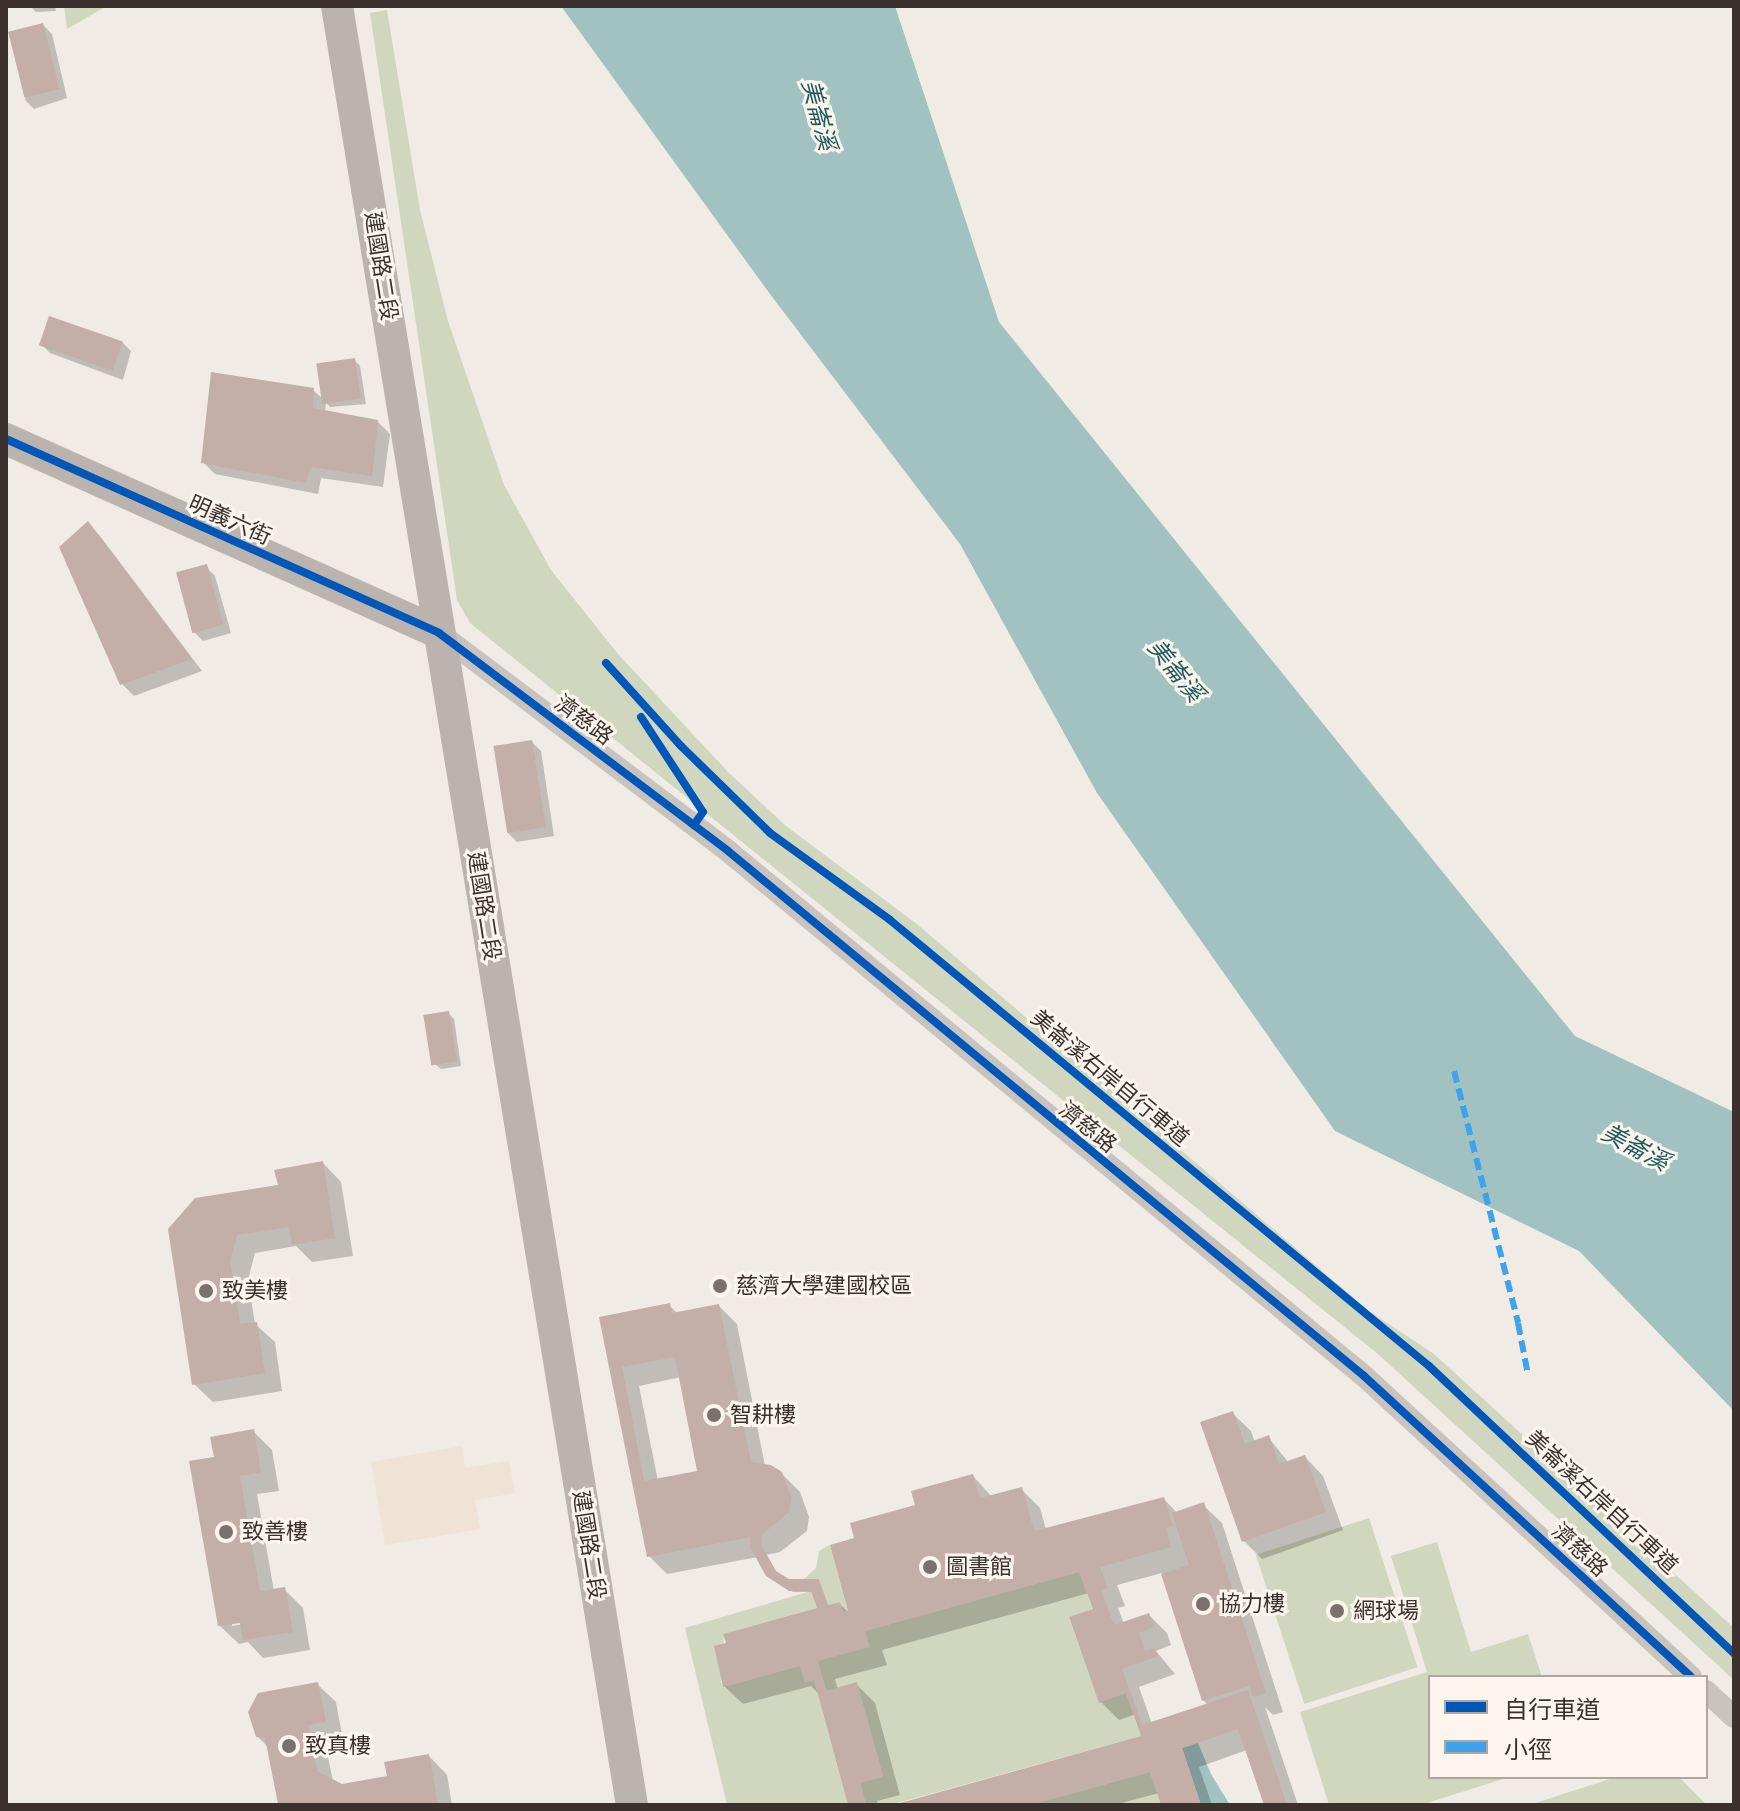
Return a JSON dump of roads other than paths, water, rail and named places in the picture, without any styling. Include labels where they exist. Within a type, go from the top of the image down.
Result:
[{"type":"street","name":"建國路二段","points":[[337,6],[632,1805]]},
{"type":"street","name":"明義六街","points":[[6,439],[439,633]]},
{"type":"street","name":"濟慈路","points":[[439,633],[728,851],[1364,1376],[1689,1675]]},
{"type":"street","points":[[1708,1693],[1734,1717]]},
{"type":"water","name":"美崙溪","points":[[561,6],[895,6],[999,322],[1575,1036],[1734,1112],[1734,1411],[1579,1251],[1335,1131],[1097,793],[960,544],[770,294]]},
{"type":"water","points":[[1198,1743],[1211,1774],[1230,1805],[1201,1805],[1182,1748]]},
{"type":"place","name":"慈濟大學建國校區","points":[[720,1286]]},
{"type":"place","name":"致美樓","points":[[206,1291]]},
{"type":"place","name":"智耕樓","points":[[714,1415]]},
{"type":"place","name":"致善樓","points":[[226,1532]]},
{"type":"place","name":"圖書館","points":[[930,1567]]},
{"type":"place","name":"協力樓","points":[[1203,1604]]},
{"type":"place","name":"網球場","points":[[1337,1611]]},
{"type":"place","name":"致真樓","points":[[289,1746]]}]
